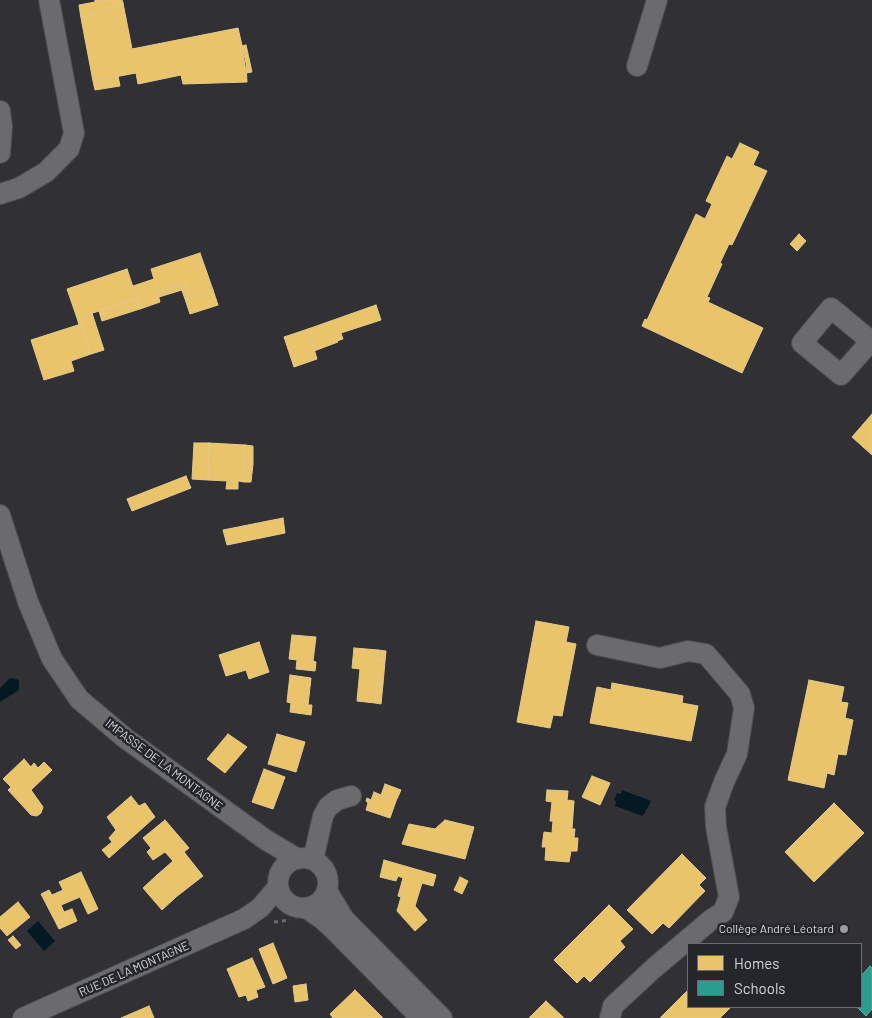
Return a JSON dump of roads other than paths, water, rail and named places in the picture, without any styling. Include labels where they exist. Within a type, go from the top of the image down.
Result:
[{"type":"street","points":[[0,194],[19,188],[46,172],[69,149],[74,133],[49,0]]},
{"type":"street","points":[[637,66],[657,0]]},
{"type":"street","points":[[0,111],[2,127],[0,153]]},
{"type":"street","name":"IMPASSE DE LA MONTAGNE","points":[[0,515],[28,602],[52,659],[79,699],[125,738],[266,840],[306,860]]},
{"type":"street","points":[[597,645],[660,658],[688,651],[706,654],[740,694],[744,708],[737,754],[715,807],[716,827],[729,896],[723,912],[654,968],[613,1006],[610,1018]]},
{"type":"street","points":[[306,860],[328,807],[337,800],[351,796]]},
{"type":"street","points":[[266,840],[281,895],[286,902],[302,913],[322,919],[421,1018]]},
{"type":"street","points":[[278,883],[286,865],[306,860],[323,867],[327,875],[327,891],[317,905],[302,913]]},
{"type":"street","name":"RUE DE LA MONTAGNE","points":[[23,1018],[244,919],[260,908],[278,883]]},
{"type":"street","points":[[327,891],[344,919],[442,1018]]},
{"type":"street","name":"RUE DE LA MONTAGNE","points":[[244,919],[302,913]]},
{"type":"water","points":[[12,678],[19,680],[19,690],[0,702],[0,688]]},
{"type":"water","points":[[622,790],[651,801],[643,816],[615,806],[616,801],[614,800],[617,793],[621,794]]},
{"type":"water","points":[[38,921],[55,941],[44,951],[27,931]]},
{"type":"place","name":"Collège André Léotard","points":[[844,929]]}]
